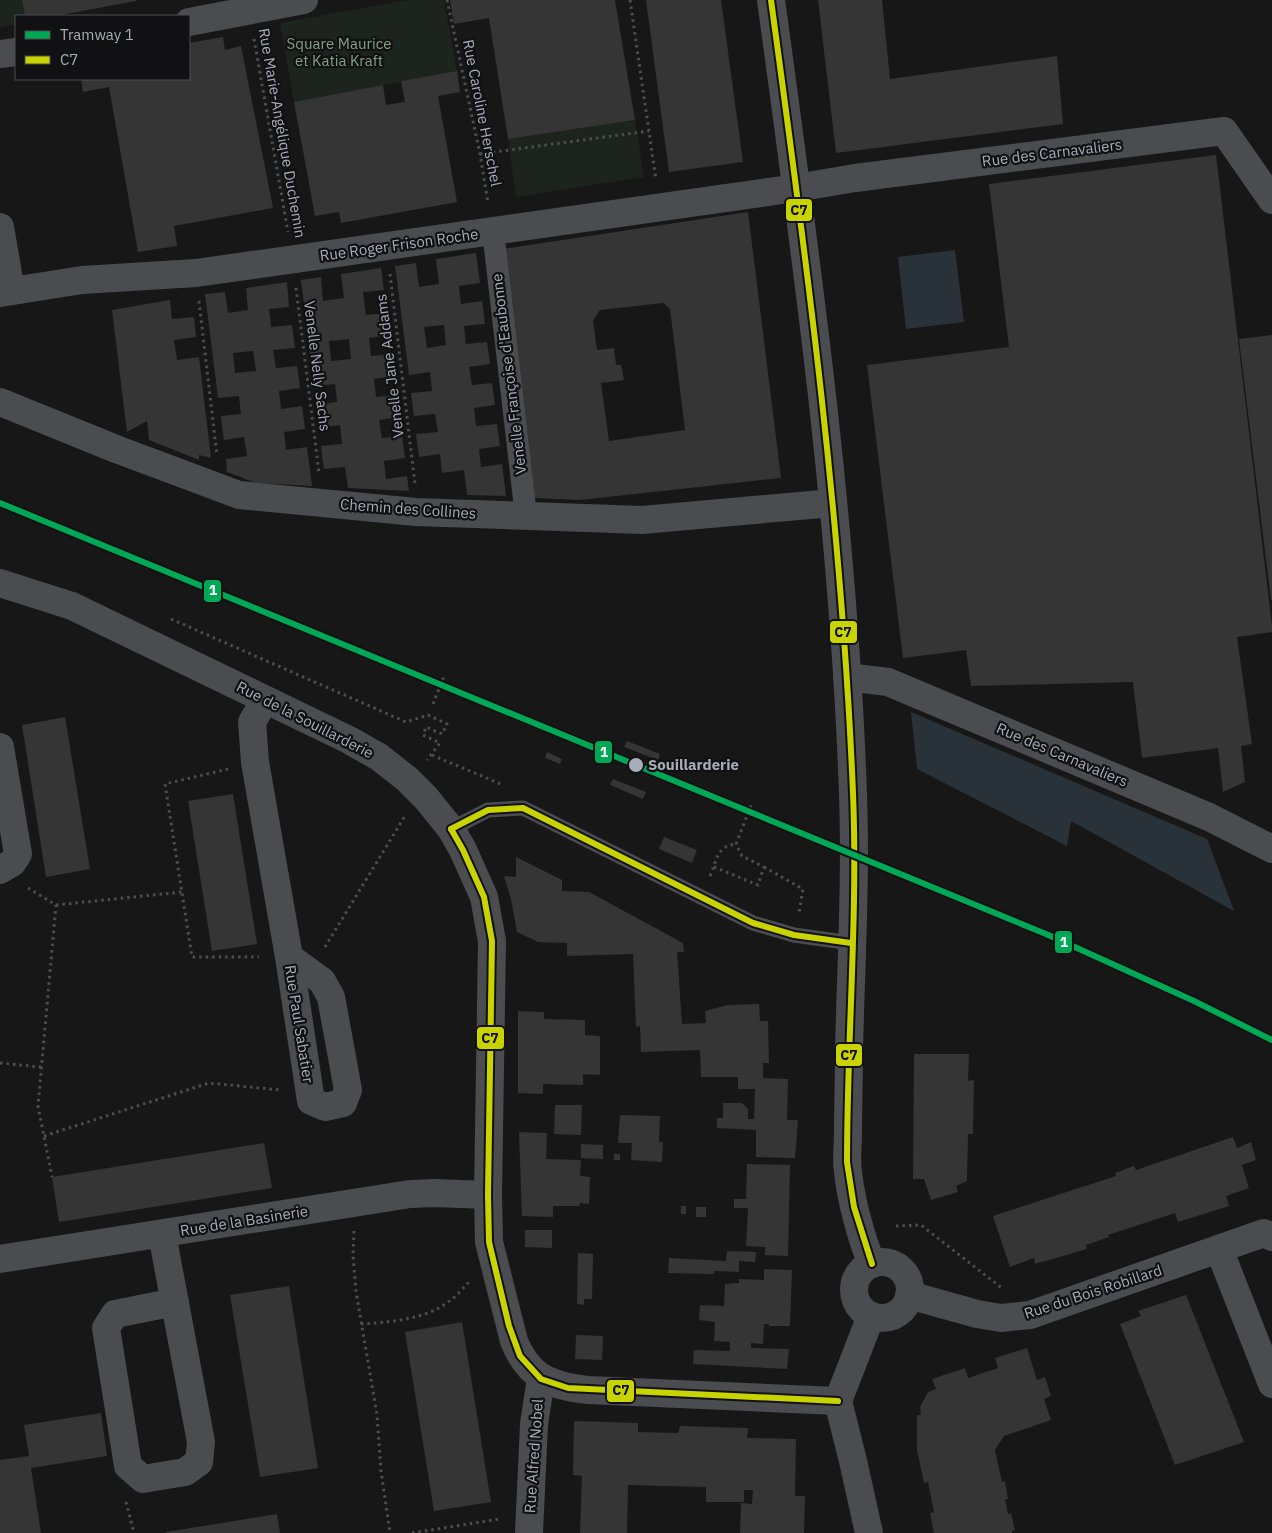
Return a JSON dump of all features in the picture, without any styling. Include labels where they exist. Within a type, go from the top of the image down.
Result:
[{"type":"street","points":[[204,13],[250,11],[304,0]]},
{"type":"street","points":[[771,0],[796,188],[833,503],[847,678],[854,852],[847,1170],[862,1237],[872,1264]]},
{"type":"street","points":[[0,54],[15,52]]},
{"type":"street","name":"Rue des Carnavaliers","points":[[796,188],[856,178],[1224,131],[1272,200]]},
{"type":"street","name":"Rue Roger Frison Roche","points":[[5,292],[82,280],[196,273],[796,188]]},
{"type":"street","points":[[0,227],[5,292]]},
{"type":"street","name":"Venelle Françoise d'Eaubonne","points":[[493,231],[526,516]]},
{"type":"street","name":"Chemin des Collines","points":[[0,402],[116,449],[239,495],[416,512],[642,520],[833,503]]},
{"type":"street","name":"Rue de la Souillarderie","points":[[0,583],[72,606],[349,740],[379,757],[407,779],[426,798],[451,829],[463,850],[484,897],[492,941],[489,1242],[509,1326],[520,1356],[541,1379],[568,1388],[588,1390],[838,1401]]},
{"type":"street","name":"Rue des Carnavaliers","points":[[847,678],[888,682],[1210,817],[1272,849]]},
{"type":"street","name":"Rue Paul Sabatier","points":[[265,700],[252,722],[255,762],[299,965],[311,1101],[326,1108],[343,1103],[348,1090],[331,997],[322,981],[299,965]]},
{"type":"street","points":[[0,747],[18,854],[12,863],[0,870]]},
{"type":"street","name":"Rue de la Basinerie","points":[[0,1259],[410,1194],[434,1192],[488,1195]]},
{"type":"street","name":"Rue du Bois Robillard","points":[[909,1295],[977,1314],[1001,1318],[1030,1315],[1264,1233],[1272,1237]]},
{"type":"street","points":[[162,1234],[175,1302],[201,1442],[199,1462],[186,1472],[143,1479],[128,1466],[106,1328],[115,1314],[175,1302]]},
{"type":"street","points":[[1219,1249],[1272,1384]]},
{"type":"street","points":[[889,1262],[908,1278],[910,1286],[909,1295],[907,1303],[895,1314],[887,1317],[871,1316],[858,1303],[855,1294],[855,1284],[858,1276],[864,1269],[872,1264],[889,1262]]},
{"type":"street","points":[[869,1533],[854,1461],[838,1401],[871,1316]]},
{"type":"street","name":"Rue Alfred Nobel","points":[[530,1526],[534,1424],[541,1379]]},
{"type":"lane","points":[[451,829],[488,810],[523,808],[753,923],[794,936],[851,943]]},
{"type":"path","name":"Rue Caroline Herschel","points":[[447,0],[480,154],[493,231]]},
{"type":"path","points":[[630,0],[660,208]]},
{"type":"path","name":"Rue Marie-Angélique Duchemin","points":[[250,11],[292,260]]},
{"type":"path","points":[[480,154],[649,131]]},
{"type":"path","name":"Venelle Jane Addams","points":[[387,246],[415,484]]},
{"type":"path","name":"Venelle Nelly Sachs","points":[[292,260],[319,476]]},
{"type":"path","points":[[196,273],[218,463]]},
{"type":"path","points":[[170,618],[406,722],[428,714],[447,724],[442,734],[426,727],[423,735],[440,743],[432,755]]},
{"type":"path","points":[[433,704],[444,676]]},
{"type":"path","points":[[255,762],[165,784],[192,957],[299,965],[407,813],[426,798]]},
{"type":"path","points":[[752,804],[736,844],[742,856],[804,889],[794,936]]},
{"type":"path","points":[[706,883],[719,851],[729,845],[736,844]]},
{"type":"path","points":[[714,867],[758,885],[764,867]]},
{"type":"path","points":[[24,885],[56,906],[182,892]]},
{"type":"path","points":[[52,1177],[38,1106],[56,906]]},
{"type":"path","points":[[0,1063],[41,1067]]},
{"type":"path","points":[[44,1136],[209,1083],[310,1093]]},
{"type":"path","points":[[353,1204],[353,1256],[356,1291],[377,1415],[381,1471],[390,1533]]},
{"type":"path","points":[[896,1226],[922,1225],[1005,1291]]},
{"type":"path","points":[[361,1324],[385,1323],[429,1313],[449,1302],[468,1283],[467,1274]]},
{"type":"path","points":[[412,1533],[511,1517],[530,1526]]},
{"type":"green space","points":[[0,0],[22,0],[25,15],[15,15],[15,24],[0,27]]},
{"type":"green space","name":"Square Maurice et Katia Kraft","points":[[407,0],[444,0],[457,71],[294,102],[280,23]]},
{"type":"green space","points":[[635,120],[644,177],[516,197],[508,139]]},
{"type":"shaded area","points":[[955,250],[964,322],[906,329],[898,257]]},
{"type":"shaded area","points":[[911,712],[1207,839],[1234,911],[1071,821],[1067,846],[917,769]]},
{"type":"building","points":[[22,0],[136,0],[60,15],[25,15]]},
{"type":"building","points":[[450,0],[615,0],[635,120],[508,139],[489,18],[454,24]]},
{"type":"building","points":[[646,0],[721,0],[743,162],[669,172]]},
{"type":"building","points":[[818,0],[882,0],[890,79],[1057,56],[1063,124],[836,153]]},
{"type":"building","points":[[223,37],[225,50],[241,46],[273,208],[174,226],[177,246],[138,252],[109,87],[83,92],[81,80],[190,80],[190,43]]},
{"type":"building","points":[[457,71],[460,92],[438,96],[457,202],[341,223],[339,212],[315,216],[294,102],[383,85],[386,105],[405,102],[401,81]]},
{"type":"building","points":[[1216,155],[1272,626],[1272,632],[1237,637],[1252,744],[1241,746],[1245,782],[1223,792],[1218,748],[1142,758],[1133,682],[971,686],[966,650],[903,658],[867,365],[1009,347],[989,184]]},
{"type":"building","points":[[748,212],[781,478],[580,500],[534,498],[503,249]],"holes":[[[663,303],[670,309],[685,430],[609,441],[601,383],[624,380],[621,365],[616,365],[614,348],[597,350],[593,320],[600,310]]]},
{"type":"building","points":[[476,253],[480,283],[459,286],[461,304],[482,301],[485,324],[464,326],[466,344],[487,342],[490,364],[469,367],[472,385],[492,383],[495,405],[474,408],[476,426],[497,424],[500,446],[479,449],[481,467],[502,464],[506,496],[467,495],[464,470],[442,473],[440,454],[419,457],[416,434],[438,432],[435,414],[414,416],[411,393],[432,391],[430,372],[409,375],[395,266],[416,263],[419,287],[439,284],[436,259]],"holes":[[[444,325],[446,345],[427,348],[424,327]]]},
{"type":"building","points":[[381,268],[384,290],[363,292],[366,315],[387,313],[389,335],[369,338],[371,356],[392,354],[395,376],[374,379],[376,397],[397,395],[399,417],[379,420],[382,438],[402,436],[405,458],[384,461],[386,479],[407,476],[409,491],[348,488],[345,467],[324,469],[321,446],[342,444],[340,425],[319,428],[316,405],[337,402],[335,384],[314,386],[301,280],[321,277],[323,301],[344,298],[341,274]],"holes":[[[349,339],[351,359],[331,361],[329,341]]]},
{"type":"building","points":[[287,282],[289,307],[269,309],[271,327],[292,325],[295,348],[273,350],[276,368],[297,366],[300,388],[279,391],[281,409],[302,406],[305,429],[284,432],[286,450],[307,447],[312,486],[256,483],[227,472],[226,459],[247,456],[244,437],[224,440],[221,416],[241,414],[239,396],[218,398],[205,294],[225,292],[228,313],[248,310],[246,288]],"holes":[[[253,351],[256,371],[235,373],[233,353]]]},
{"type":"building","points":[[170,300],[172,319],[194,317],[196,337],[174,340],[177,360],[199,357],[211,458],[199,455],[199,460],[149,440],[147,421],[127,432],[112,310]]},
{"type":"building","points":[[1272,335],[1272,600],[1271,600],[1239,339]]},
{"type":"building","points":[[65,717],[90,869],[46,877],[22,725]]},
{"type":"building","name":"Souillarderie","points":[[627,741],[660,754],[658,760],[624,747]]},
{"type":"building","points":[[547,752],[562,759],[560,764],[545,758]]},
{"type":"building","name":"Souillarderie","points":[[613,779],[646,792],[643,799],[610,785]]},
{"type":"building","points":[[233,794],[257,944],[212,951],[188,801]]},
{"type":"building","points":[[664,837],[697,850],[692,863],[659,849]]},
{"type":"building","points":[[516,857],[562,880],[562,891],[589,892],[683,943],[684,952],[677,952],[682,1024],[706,1023],[705,1011],[728,1005],[759,1004],[760,1021],[768,1021],[769,1063],[763,1063],[763,1078],[788,1079],[787,1120],[798,1120],[795,1158],[756,1157],[756,1130],[717,1128],[717,1118],[723,1118],[723,1103],[742,1103],[748,1109],[748,1119],[754,1119],[755,1089],[738,1089],[738,1077],[701,1077],[700,1050],[641,1052],[640,1026],[636,1027],[633,954],[567,956],[567,943],[538,942],[517,932],[511,899],[504,876],[516,877]]},
{"type":"building","points":[[518,1011],[544,1012],[544,1019],[585,1020],[585,1035],[600,1036],[600,1075],[583,1074],[583,1085],[543,1084],[543,1094],[518,1093]]},
{"type":"building","points":[[914,1054],[969,1054],[968,1081],[974,1080],[973,1134],[968,1134],[967,1181],[956,1186],[958,1192],[931,1200],[924,1179],[913,1179]]},
{"type":"building","points":[[555,1105],[582,1105],[581,1135],[554,1134]]},
{"type":"building","points":[[620,1115],[660,1116],[659,1142],[663,1142],[662,1162],[631,1160],[632,1143],[618,1143]]},
{"type":"building","points":[[519,1132],[547,1133],[546,1159],[581,1160],[580,1176],[590,1177],[589,1204],[553,1206],[553,1217],[522,1216]]},
{"type":"building","points":[[1233,1137],[1237,1148],[1251,1142],[1256,1160],[1242,1165],[1249,1188],[1226,1196],[1229,1206],[1178,1222],[1175,1213],[1108,1235],[1109,1237],[1086,1245],[1087,1249],[1035,1264],[1034,1258],[1010,1267],[993,1216],[1116,1176],[1115,1173],[1134,1166],[1136,1170]]},
{"type":"building","points":[[264,1143],[272,1188],[59,1222],[52,1177]]},
{"type":"building","points":[[581,1144],[603,1145],[603,1159],[581,1158]]},
{"type":"building","points":[[614,1154],[620,1154],[620,1160],[614,1160]]},
{"type":"building","points":[[747,1164],[790,1165],[788,1256],[765,1255],[765,1247],[746,1246],[748,1208],[734,1208],[734,1199],[746,1199]]},
{"type":"building","points":[[681,1206],[686,1206],[686,1214],[681,1214]]},
{"type":"building","points":[[696,1207],[706,1207],[706,1217],[696,1217]]},
{"type":"building","points":[[525,1230],[552,1230],[552,1248],[525,1247]]},
{"type":"building","points":[[727,1251],[756,1252],[755,1262],[739,1261],[739,1272],[714,1271],[714,1274],[668,1273],[669,1258],[726,1261]]},
{"type":"building","points":[[578,1253],[593,1254],[592,1299],[584,1299],[584,1305],[577,1304]]},
{"type":"building","points":[[764,1269],[792,1270],[790,1326],[769,1326],[769,1324],[764,1324],[763,1344],[751,1343],[751,1348],[789,1349],[787,1369],[693,1364],[694,1350],[730,1351],[730,1342],[714,1341],[715,1322],[699,1320],[700,1305],[724,1306],[725,1284],[739,1283],[739,1279],[764,1280]]},
{"type":"building","points":[[289,1286],[318,1468],[260,1477],[230,1295]]},
{"type":"building","points":[[1186,1295],[1244,1442],[1175,1465],[1120,1324],[1141,1316],[1138,1311]]},
{"type":"building","points":[[462,1322],[491,1502],[434,1511],[405,1332]]},
{"type":"building","points":[[576,1335],[603,1336],[602,1360],[575,1359]]},
{"type":"building","points":[[1027,1348],[1037,1380],[1045,1377],[1051,1396],[1044,1399],[1051,1420],[1004,1436],[995,1450],[1002,1482],[1005,1481],[1008,1499],[1005,1499],[1008,1514],[1011,1513],[1015,1530],[1012,1533],[934,1533],[930,1513],[934,1512],[928,1482],[924,1483],[917,1450],[917,1415],[921,1415],[920,1407],[928,1392],[936,1389],[932,1379],[965,1368],[968,1378],[998,1368],[995,1358]]},
{"type":"building","points":[[101,1413],[107,1456],[31,1468],[41,1533],[0,1533],[0,1460],[29,1456],[24,1425]]},
{"type":"building","points":[[574,1421],[638,1423],[638,1432],[678,1433],[680,1426],[748,1428],[747,1438],[796,1439],[795,1496],[805,1496],[804,1533],[740,1533],[741,1503],[752,1504],[753,1490],[744,1490],[744,1502],[706,1502],[706,1487],[628,1485],[627,1533],[580,1533],[582,1476],[573,1475]]},
{"type":"building","points":[[277,1514],[280,1533],[166,1533],[166,1532]]},
{"type":"tram line","name":"1","points":[[0,503],[1046,934],[1194,1001],[1272,1040]]},
{"type":"transit line","name":"C7","points":[[771,0],[810,296],[841,594],[848,693],[854,839],[847,1162],[854,1207],[872,1264]]},
{"type":"transit line","name":"C7","points":[[451,829],[488,810],[523,808],[753,923],[794,935],[851,943]]},
{"type":"transit line","name":"C7","points":[[451,829],[463,850],[484,897],[492,941],[489,1242],[509,1326],[520,1356],[541,1379],[568,1388],[838,1401]]},
{"type":"place","name":"Souillarderie","points":[[636,765]]}]
